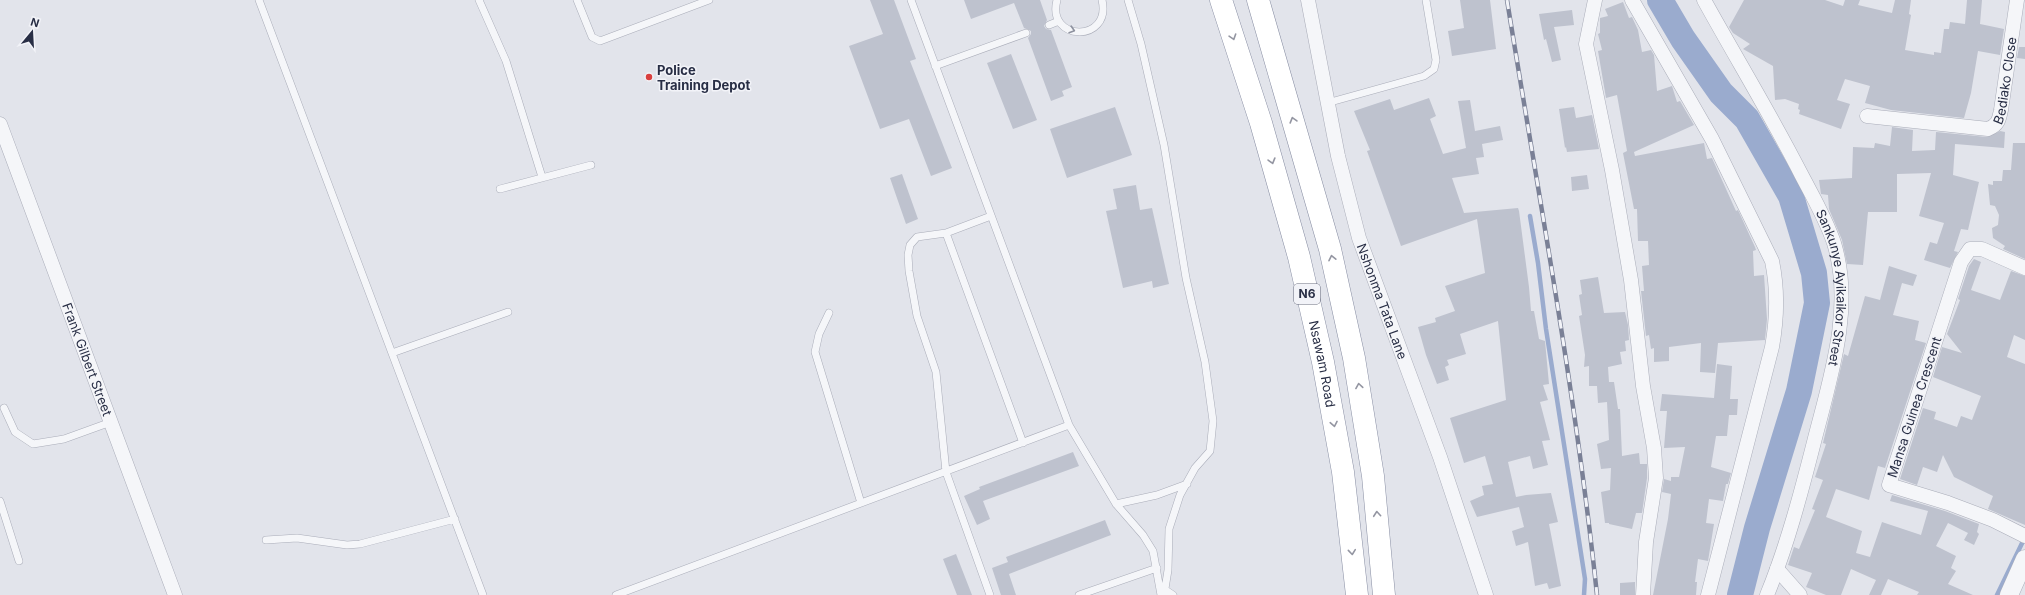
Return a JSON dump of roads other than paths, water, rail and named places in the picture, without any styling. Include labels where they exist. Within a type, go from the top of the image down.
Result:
[{"type":"highway","name":"Nsawam Road","points":[[1221,0],[1261,123],[1298,258],[1323,362],[1343,472],[1357,595]]},
{"type":"highway","name":"N6","points":[[1258,0],[1330,249],[1354,358],[1373,476],[1384,595]]},
{"type":"street","name":"Nshonma Tata Lane","points":[[1308,0],[1338,156],[1359,238],[1440,457],[1486,595]]},
{"type":"street","points":[[1595,0],[1586,44],[1612,170],[1631,280],[1643,386],[1654,448],[1656,478],[1646,542],[1642,595]]},
{"type":"street","points":[[1632,0],[1712,139],[1772,261],[1775,275],[1776,327],[1772,347],[1708,595]]},
{"type":"street","name":"Sankunye Ayikaikor Street","points":[[1704,0],[1790,152],[1826,222],[1834,244],[1840,280],[1842,310],[1838,345],[1803,484],[1778,569],[1767,595]]},
{"type":"street","name":"Bediako Close","points":[[1866,116],[1988,129],[1995,127],[1999,120],[2001,110],[2017,0]]},
{"type":"street","name":"Frank Gilbert Street","points":[[0,124],[175,595]]},
{"type":"street","name":"Mansa Guinea Crescent","points":[[2025,268],[1982,249],[1970,249],[1961,262],[1889,485],[1948,503],[1993,520],[2025,536]]},
{"type":"street","points":[[2010,595],[2025,559]]},
{"type":"street","points":[[1778,569],[1800,595]]},
{"type":"lane","points":[[259,0],[483,595]]},
{"type":"lane","points":[[479,0],[506,62],[542,177]]},
{"type":"lane","points":[[577,0],[592,36],[600,41],[709,0]]},
{"type":"lane","points":[[911,0],[1069,425],[1116,504],[1143,535],[1153,551],[1163,593]]},
{"type":"lane","points":[[1057,0],[1055,9],[1059,21],[1066,29],[1076,32],[1086,32],[1095,27],[1102,18],[1104,8],[1102,0]]},
{"type":"lane","points":[[1128,0],[1141,44],[1164,145],[1186,278],[1204,362],[1213,421],[1210,451],[1195,468],[1180,495],[1169,529],[1168,570],[1163,593]]},
{"type":"lane","points":[[1327,103],[1424,76],[1434,70],[1436,60],[1426,0]]},
{"type":"lane","points":[[1049,25],[1059,21]]},
{"type":"lane","points":[[936,66],[1026,33]]},
{"type":"lane","points":[[500,190],[542,177],[591,165]]},
{"type":"lane","points":[[990,595],[946,472],[936,372],[917,316],[908,255],[910,245],[916,237],[946,233],[991,216]]},
{"type":"lane","points":[[946,233],[1023,443]]},
{"type":"lane","points":[[392,353],[508,312]]},
{"type":"lane","points":[[829,313],[819,334],[815,352],[861,503]]},
{"type":"lane","points":[[4,408],[15,432],[33,444],[64,440],[111,422]]},
{"type":"lane","points":[[616,595],[1069,425]]},
{"type":"lane","points":[[1116,504],[1157,495],[1187,484]]},
{"type":"lane","points":[[0,501],[19,561]]},
{"type":"lane","points":[[266,540],[297,538],[347,545],[360,544],[455,519]]},
{"type":"lane","points":[[1079,595],[1157,568]]},
{"type":"lane","points":[[1163,593],[1173,595]]},
{"type":"waterway","points":[[1660,0],[1683,39],[1721,93],[1747,119],[1791,196],[1814,273],[1817,303],[1799,391],[1757,528],[1740,595]]},
{"type":"waterway","points":[[1530,216],[1585,579],[1584,595]]},
{"type":"waterway","points":[[1997,595],[2025,537]]},
{"type":"railway","points":[[1507,0],[1568,371],[1579,446],[1597,595]]},
{"type":"place","name":"Police Training Depot","points":[[649,77]]}]
